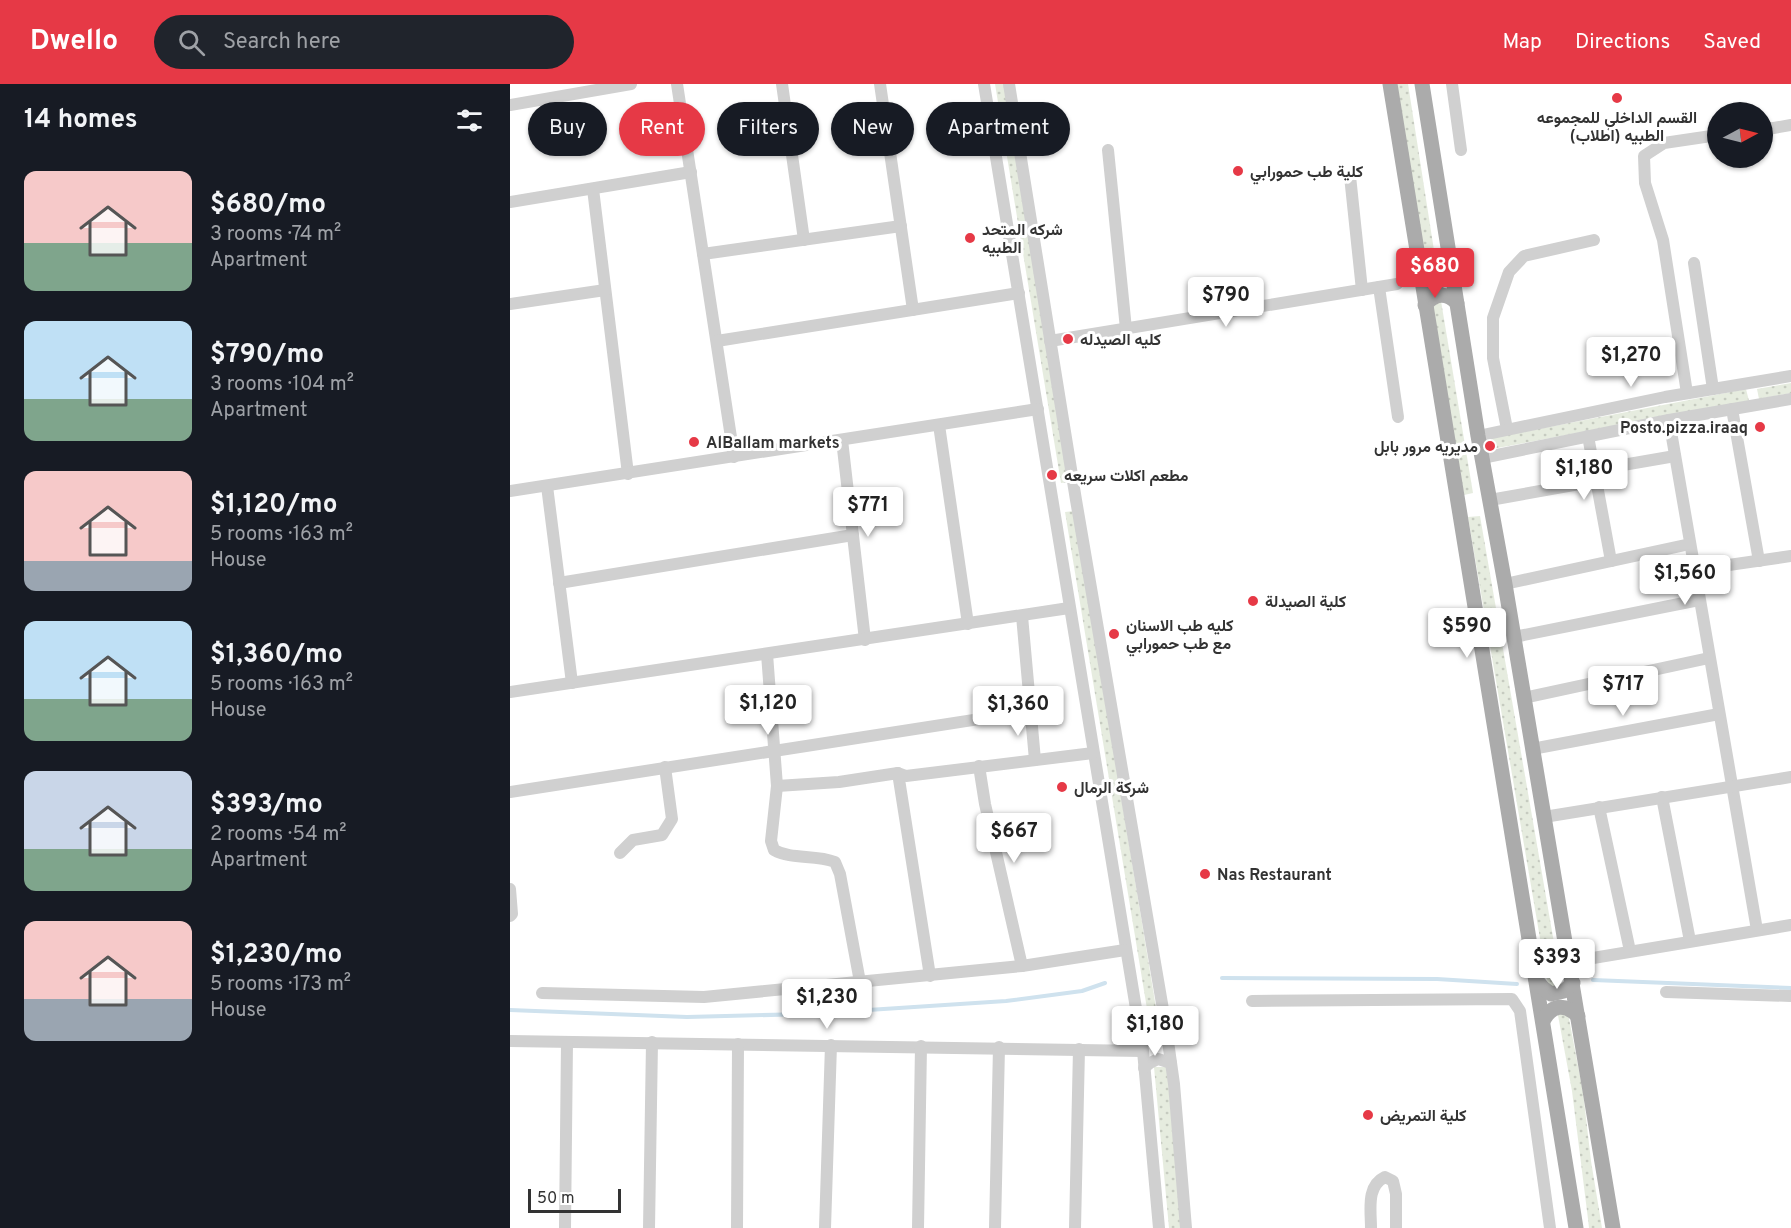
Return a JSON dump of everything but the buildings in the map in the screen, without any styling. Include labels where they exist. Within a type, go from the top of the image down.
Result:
[{"type":"main road","points":[[1390,84],[1576,1228]]},
{"type":"main road","points":[[1422,84],[1478,435],[1613,1228]]},
{"type":"main road","points":[[1420,273],[1429,281],[1436,283],[1452,273]]},
{"type":"main road","points":[[1425,305],[1432,298],[1440,295],[1451,297],[1457,303]]},
{"type":"main road","points":[[1536,980],[1548,993],[1555,994],[1564,991],[1573,983]]},
{"type":"main road","points":[[1543,1021],[1550,1011],[1557,1007],[1571,1009],[1578,1016]]},
{"type":"street","points":[[510,105],[585,88],[632,84]]},
{"type":"street","points":[[677,84],[734,456]]},
{"type":"street","points":[[782,84],[804,240]]},
{"type":"street","points":[[880,84],[913,310]]},
{"type":"street","points":[[984,84],[1143,1050],[1159,1228]]},
{"type":"street","points":[[1009,84],[1077,509],[1168,1035],[1186,1228]]},
{"type":"street","points":[[1452,84],[1461,150]]},
{"type":"street","points":[[1773,128],[1791,125]]},
{"type":"street","points":[[1687,393],[1663,240],[1645,183],[1644,156],[1664,143],[1707,137]]},
{"type":"street","points":[[1108,150],[1126,329]]},
{"type":"street","points":[[510,202],[691,172]]},
{"type":"street","points":[[1350,176],[1362,290]]},
{"type":"street","points":[[592,189],[628,474]]},
{"type":"street","points":[[703,254],[901,226]]},
{"type":"street","points":[[1507,429],[1493,358],[1493,318],[1509,272],[1524,256],[1594,240]]},
{"type":"street","points":[[1694,263],[1713,389]]},
{"type":"street","points":[[1050,341],[1397,284]]},
{"type":"street","points":[[1379,287],[1398,417]]},
{"type":"street","points":[[510,304],[604,290]]},
{"type":"street","points":[[717,341],[1019,293]]},
{"type":"street","points":[[1478,435],[1687,393],[1791,376]]},
{"type":"street","points":[[1482,458],[1669,420],[1791,399]]},
{"type":"street","points":[[510,491],[1038,409]]},
{"type":"street","points":[[1732,409],[1760,561]]},
{"type":"street","points":[[1669,420],[1757,930]]},
{"type":"street","points":[[939,425],[968,624]]},
{"type":"street","points":[[1588,436],[1611,561]]},
{"type":"street","points":[[842,440],[865,640]]},
{"type":"street","points":[[1490,500],[1675,456]]},
{"type":"street","points":[[1050,485],[1061,489],[1073,483]]},
{"type":"street","points":[[547,486],[572,683]]},
{"type":"street","points":[[1054,511],[1066,505],[1077,509]]},
{"type":"street","points":[[559,583],[853,535]]},
{"type":"street","points":[[1505,584],[1690,544]]},
{"type":"street","points":[[1694,570],[1791,556]]},
{"type":"street","points":[[1514,637],[1699,600]]},
{"type":"street","points":[[510,692],[1069,608]]},
{"type":"street","points":[[1022,616],[1035,760]]},
{"type":"street","points":[[767,654],[777,786],[771,841],[774,850],[783,855],[824,858],[835,862],[840,874],[860,982]]},
{"type":"street","points":[[1524,698],[1709,658]]},
{"type":"street","points":[[510,792],[1031,711]]},
{"type":"street","points":[[1532,749],[1719,714]]},
{"type":"street","points":[[777,786],[839,782],[898,773],[906,776],[1093,753]]},
{"type":"street","points":[[979,766],[985,804],[1022,966]]},
{"type":"street","points":[[620,853],[633,840],[662,835],[672,819],[665,767]]},
{"type":"street","points":[[898,773],[930,976]]},
{"type":"street","points":[[1544,817],[1791,777]]},
{"type":"street","points":[[1662,797],[1690,941]]},
{"type":"street","points":[[1599,807],[1630,951]]},
{"type":"street","points":[[510,890],[512,914],[510,916]]},
{"type":"street","points":[[1569,962],[1791,925]]},
{"type":"street","points":[[542,993],[704,998],[1022,966],[1125,950]]},
{"type":"street","points":[[1666,992],[1791,996]]},
{"type":"street","points":[[1252,1001],[1512,999],[1520,1011],[1550,1228]]},
{"type":"street","points":[[1140,1037],[1154,1042],[1168,1035]]},
{"type":"street","points":[[510,1041],[1143,1050]]},
{"type":"street","points":[[565,1228],[567,1042]]},
{"type":"street","points":[[649,1228],[652,1042]]},
{"type":"street","points":[[737,1228],[738,1044]]},
{"type":"street","points":[[825,1228],[831,1045]]},
{"type":"street","points":[[918,1228],[921,1046]]},
{"type":"street","points":[[995,1228],[999,1047]]},
{"type":"street","points":[[1075,1228],[1079,1049]]},
{"type":"street","points":[[1144,1068],[1158,1059],[1171,1063]]},
{"type":"street","points":[[1371,1228],[1371,1192],[1377,1181],[1385,1177],[1393,1181],[1396,1194],[1396,1228]]},
{"type":"shaded area","points":[[995,84],[1005,84],[1008,102],[998,102]]},
{"type":"shaded area","points":[[1397,84],[1408,84],[1438,276],[1427,277]]},
{"type":"shaded area","points":[[1007,156],[1017,156],[1069,482],[1061,483]]},
{"type":"shaded area","points":[[1441,301],[1473,493],[1464,495],[1432,302]]},
{"type":"shaded area","points":[[1791,383],[1791,393],[1759,399],[1757,389]]},
{"type":"shaded area","points":[[1746,389],[1749,401],[1492,449],[1491,438]]},
{"type":"shaded area","points":[[1074,511],[1161,1038],[1152,1039],[1065,512]]},
{"type":"shaded area","points":[[1480,516],[1562,989],[1549,991],[1468,517]]},
{"type":"shaded area","points":[[1567,1008],[1583,1092],[1602,1228],[1589,1228],[1572,1091],[1557,1010]]},
{"type":"shaded area","points":[[1154,1067],[1167,1067],[1181,1228],[1169,1228]]},
{"type":"waterway","points":[[1222,978],[1437,979],[1517,984]]},
{"type":"waterway","points":[[1593,980],[1791,988]]},
{"type":"waterway","points":[[510,1010],[687,1017],[807,1014],[1006,1001],[1082,991],[1105,983]]},
{"type":"place","name":"القسم الداخلي للمجموعه الطبيه (اطلاب)","points":[[1617,98]]},
{"type":"place","name":"كلية طب حمورابي","points":[[1238,171]]},
{"type":"place","name":"شركه المتحد الطبيه","points":[[970,238]]},
{"type":"place","name":"كليه الصيدله","points":[[1068,339]]},
{"type":"place","name":"Posto.pizza.iraaq","points":[[1760,427]]},
{"type":"place","name":"AlBallam markets","points":[[694,442]]},
{"type":"place","name":"مديريه مرور بابل","points":[[1490,446]]},
{"type":"place","name":"مطعم اكلات سريعه","points":[[1052,475]]},
{"type":"place","name":"كلية الصيدلة","points":[[1253,601]]},
{"type":"place","name":"كليه طب الاسنان مع طب حمورابي","points":[[1114,634]]},
{"type":"place","name":"شركة الرمال","points":[[1062,787]]},
{"type":"place","name":"Nas Restaurant","points":[[1205,874]]},
{"type":"place","name":"كلية التمريض","points":[[1368,1115]]}]
